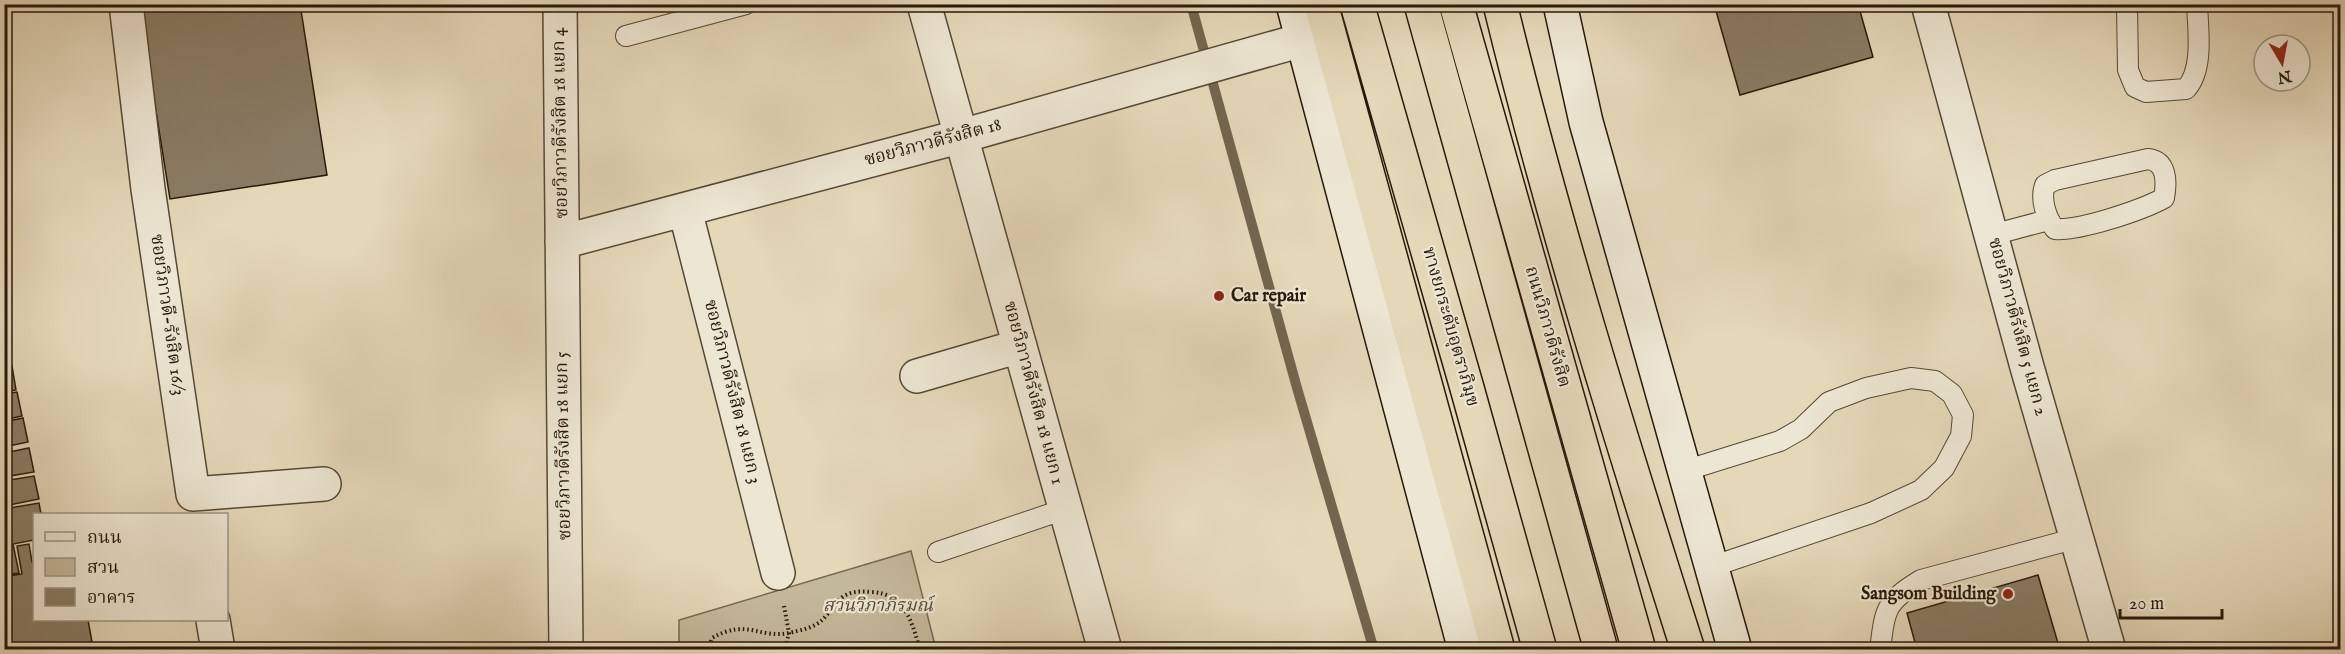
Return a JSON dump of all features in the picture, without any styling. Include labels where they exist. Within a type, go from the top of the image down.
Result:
[{"type":"highway","points":[[1322,4],[1498,650]]},
{"type":"highway","points":[[1350,4],[1524,650]]},
{"type":"highway","name":"ทางยกระดับอุตราภิมุข","points":[[1357,4],[1540,650]]},
{"type":"highway","points":[[1421,4],[1601,650]]},
{"type":"highway","name":"ถนนวิภาวดีรังสิต","points":[[1456,4],[1639,650]]},
{"type":"highway","points":[[1500,4],[1522,96],[1635,483],[1688,650]]},
{"type":"street","name":"ซอยวิภาวดี-รังสิต 16/3","points":[[126,4],[148,189],[195,504],[324,484]]},
{"type":"street","name":"ซอยวิภาวดีรังสิต 18 แยก 4","points":[[560,4],[562,242]]},
{"type":"street","name":"ซอยวิภาวดีรังสิต 18 แยก 1","points":[[924,4],[1105,650]]},
{"type":"street","points":[[1293,4],[1465,650]]},
{"type":"street","points":[[1560,4],[1586,122],[1735,650]]},
{"type":"street","name":"ซอยวิภาวดีรังสิต 5 แยก 2","points":[[1928,4],[2109,650]]},
{"type":"street","name":"ซอยวิภาวดีรังสิต 18","points":[[562,242],[962,136],[1302,40]]},
{"type":"street","name":"ซอยวิภาวดีรังสิต 18 แยก 3","points":[[685,210],[778,573]]},
{"type":"street","name":"ซอยวิภาวดีรังสิต 18 แยก 5","points":[[562,242],[566,650]]},
{"type":"street","points":[[917,376],[1020,346]]},
{"type":"street","points":[[213,621],[218,650]]},
{"type":"lane","points":[[626,36],[746,4]]},
{"type":"lane","points":[[2127,4],[2128,70],[2135,87],[2146,92],[2186,89],[2195,80],[2198,44],[2197,4]]},
{"type":"lane","points":[[2148,159],[2162,164],[2167,186],[2164,198],[2150,205],[2062,229],[2055,229],[2048,220],[2042,193],[2045,185],[2055,180],[2148,159]]},
{"type":"lane","points":[[1992,235],[2048,220]]},
{"type":"lane","points":[[1684,471],[1780,441],[1801,429],[1829,402],[1866,388],[1911,378],[1935,381],[1952,394],[1963,415],[1961,436],[1944,468],[1921,490],[1871,513],[1711,567]]},
{"type":"lane","points":[[938,552],[1065,509]]},
{"type":"lane","points":[[1880,650],[1888,605],[1900,593],[1921,580],[2077,538]]},
{"type":"path","points":[[708,650],[712,638],[726,630],[745,627],[767,633],[789,633],[806,629],[821,621],[843,597],[856,591],[891,595],[913,624],[920,650]]},
{"type":"path","points":[[785,650],[789,633]]},
{"type":"green space","name":"สวนวิภาภิรมณ์","points":[[911,551],[936,649],[679,649],[679,620]]},
{"type":"building","points":[[139,4],[300,4],[327,175],[170,199]]},
{"type":"building","points":[[1714,4],[1858,4],[1873,57],[1740,95]]},
{"type":"building","points":[[4,338],[6,338],[11,362],[4,363]]},
{"type":"building","points":[[12,366],[16,390],[4,392],[4,367]]},
{"type":"building","points":[[17,392],[22,416],[4,420],[4,394]]},
{"type":"building","points":[[23,418],[28,442],[4,447],[4,422]]},
{"type":"building","points":[[29,448],[34,472],[4,477],[4,453]]},
{"type":"building","points":[[34,476],[39,499],[4,506],[4,481]]},
{"type":"building","points":[[39,503],[41,513],[33,513],[33,540],[13,544],[19,573],[4,575],[4,509]]},
{"type":"building","points":[[29,544],[33,562],[33,621],[88,621],[92,642],[50,650],[11,650],[4,612],[4,577],[22,574],[17,546]]},
{"type":"building","name":"Sangsom Building","points":[[2038,575],[2060,650],[1917,650],[1907,613]]},
{"type":"waterway","points":[[1191,4],[1297,388],[1374,650]]},
{"type":"place","name":"Car repair","points":[[1219,296]]},
{"type":"place","name":"Sangsom Building","points":[[2008,594]]}]
